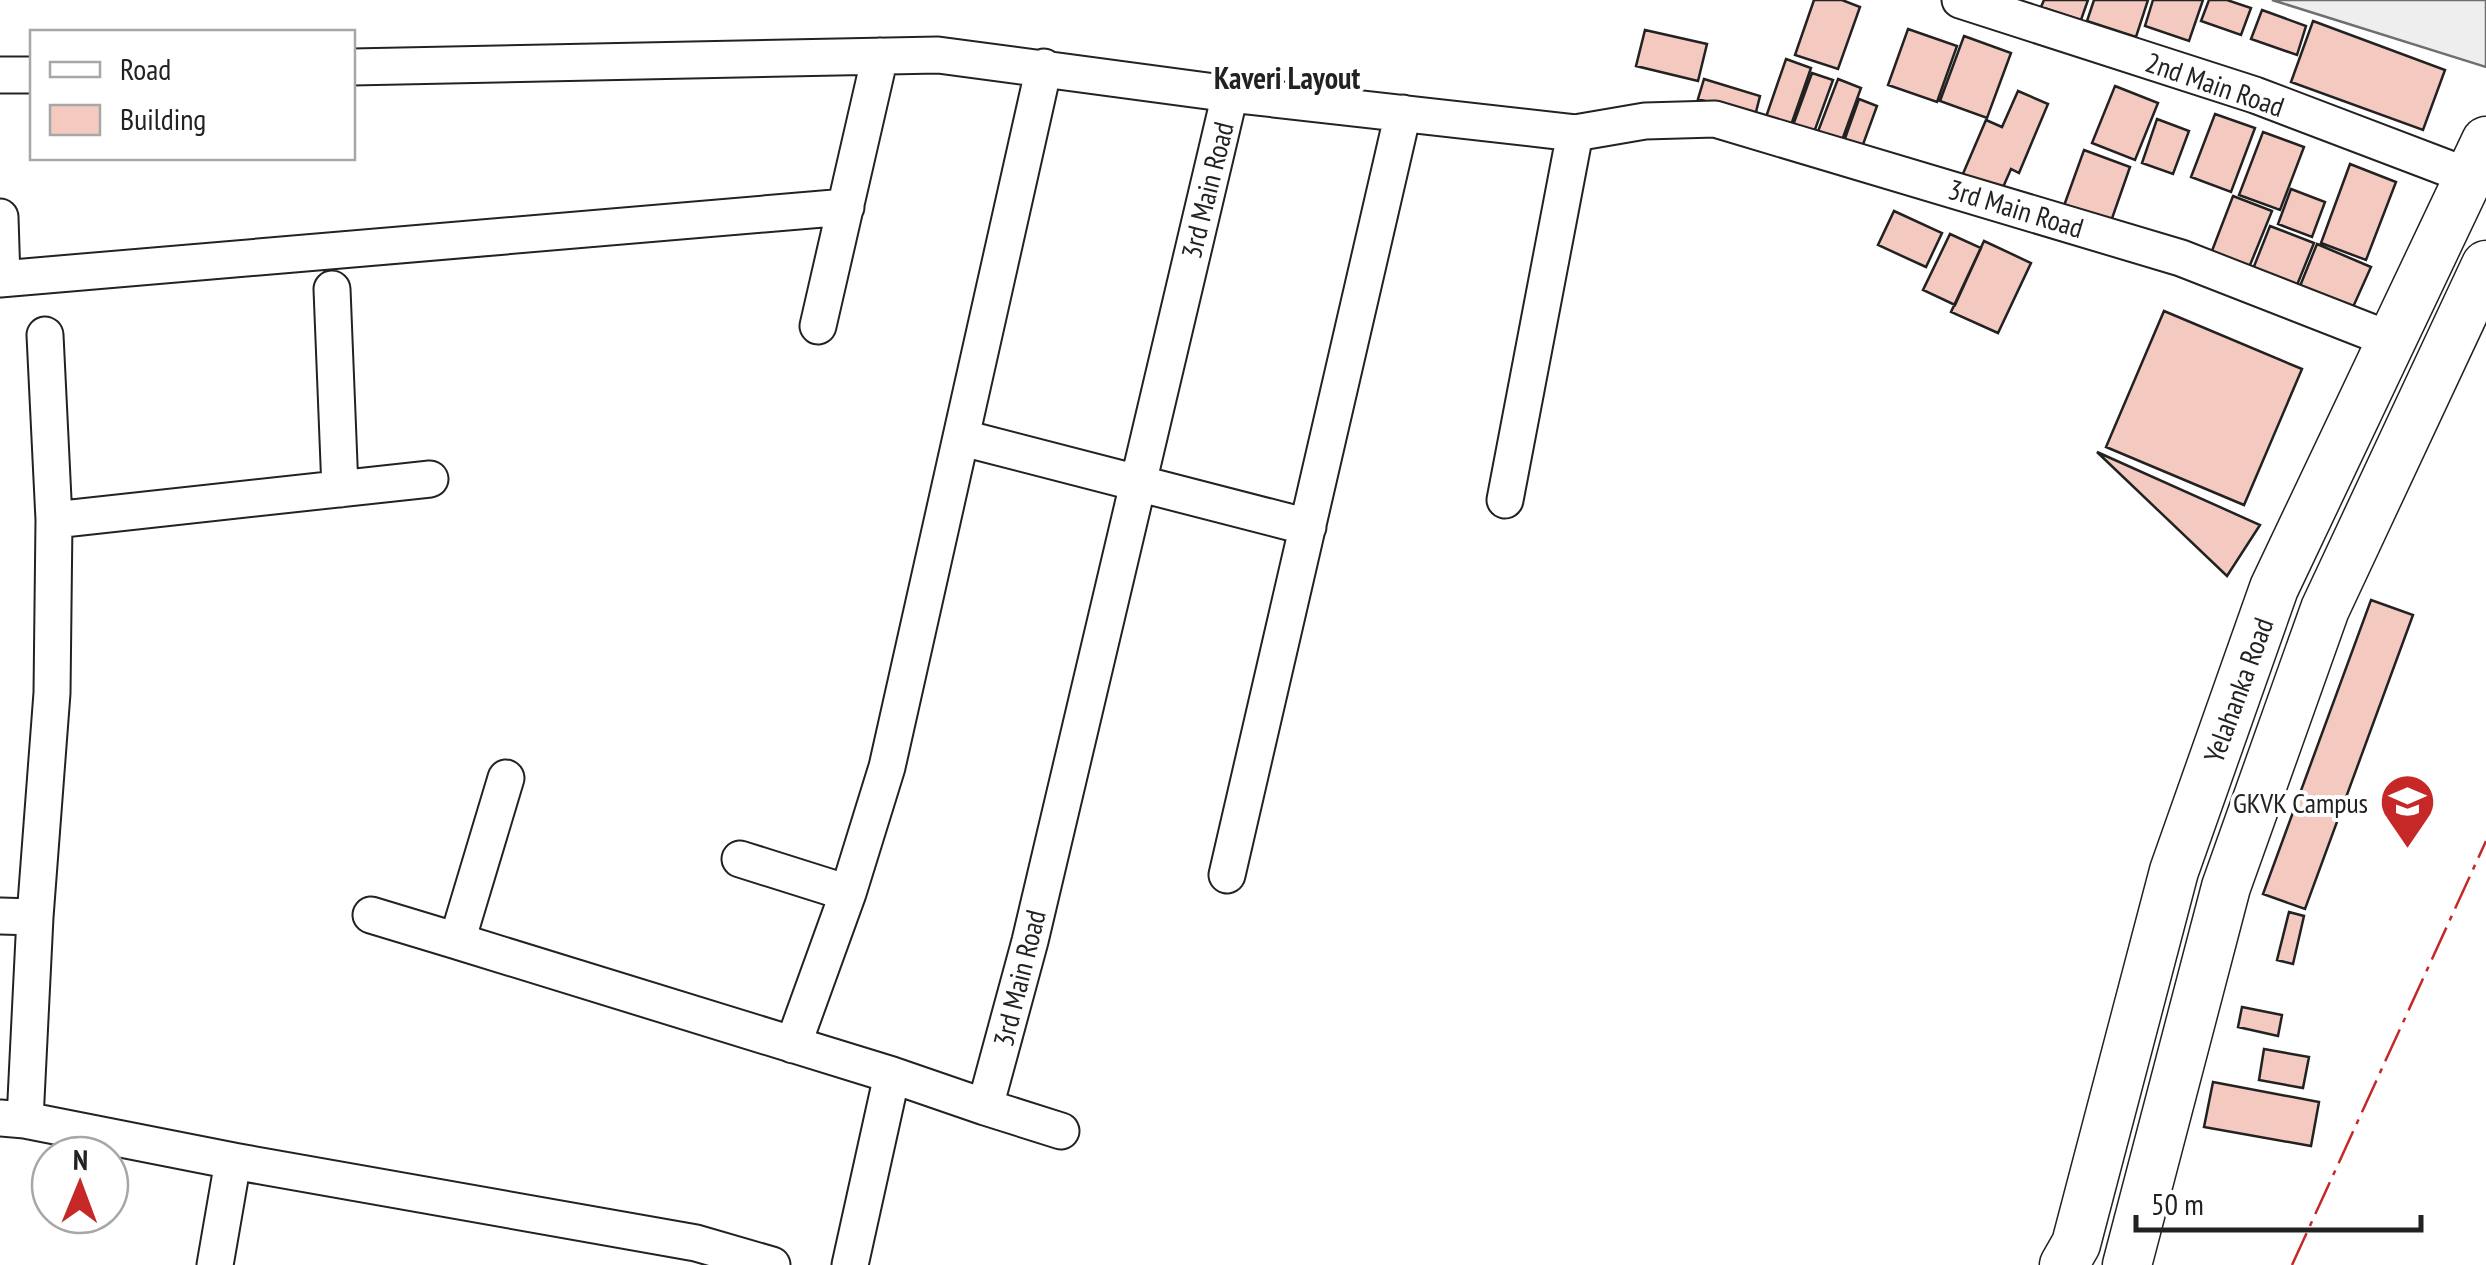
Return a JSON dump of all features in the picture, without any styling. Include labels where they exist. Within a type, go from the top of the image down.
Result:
[{"type":"main road","name":"Yelahanka Road","points":[[2064,1265],[2076,1244],[2186,836],[2274,588],[2477,158]]},
{"type":"main road","name":"Yelahanka Road","points":[[2128,1265],[2226,887],[2318,628],[2486,265]]},
{"type":"street","name":"2nd Main Road","points":[[1960,0],[2254,95],[2477,158]]},
{"type":"street","points":[[355,68],[938,55],[1230,94]]},
{"type":"street","points":[[818,326],[880,56]]},
{"type":"street","points":[[793,1046],[848,893],[887,767],[1044,67]]},
{"type":"street","points":[[0,75],[30,75]]},
{"type":"street","name":"3rd Main Road","points":[[986,1108],[1030,941],[1230,94],[1576,132],[1646,120],[1714,119],[2181,258],[2391,340]]},
{"type":"street","points":[[1226,876],[1404,112]]},
{"type":"street","points":[[1505,500],[1576,132]]},
{"type":"street","points":[[0,217],[1,279],[846,208]]},
{"type":"street","points":[[332,289],[340,489]]},
{"type":"street","points":[[45,335],[54,520],[52,693],[17,917],[12,1119],[696,1244],[772,1265]]},
{"type":"street","points":[[963,438],[1308,527]]},
{"type":"street","points":[[54,520],[430,479]]},
{"type":"street","points":[[457,942],[506,778]]},
{"type":"street","points":[[740,860],[848,893]]},
{"type":"street","points":[[371,915],[1061,1131]]},
{"type":"street","points":[[850,1265],[892,1075]]},
{"type":"street","points":[[215,1265],[233,1161]]},
{"type":"shaded area","points":[[2272,0],[2486,0],[2486,67]]},
{"type":"building","points":[[1814,0],[1842,0],[1860,7],[1838,69],[1795,55]]},
{"type":"building","points":[[2044,0],[2088,0],[2081,20],[2041,7]]},
{"type":"building","points":[[2094,0],[2148,0],[2136,37],[2087,21]]},
{"type":"building","points":[[2153,0],[2203,0],[2189,41],[2145,26]]},
{"type":"building","points":[[2209,0],[2227,0],[2251,8],[2241,35],[2201,21]]},
{"type":"building","points":[[2262,10],[2306,26],[2297,55],[2251,39]]},
{"type":"building","points":[[2313,21],[2445,70],[2423,130],[2291,82]]},
{"type":"building","points":[[1908,29],[1957,46],[1937,102],[1888,85]]},
{"type":"building","points":[[1645,30],[1707,44],[1698,81],[1636,66]]},
{"type":"building","points":[[1964,36],[2011,53],[1987,118],[1940,101]]},
{"type":"building","points":[[1786,59],[1811,68],[1790,128],[1765,120]]},
{"type":"building","points":[[1812,73],[1833,80],[1813,135],[1792,128]]},
{"type":"building","points":[[1704,79],[1760,96],[1755,116],[1698,99]]},
{"type":"building","points":[[1838,79],[1861,88],[1841,143],[1817,134]]},
{"type":"building","points":[[2115,86],[2158,103],[2135,160],[2092,143]]},
{"type":"building","points":[[2018,91],[2048,104],[2019,173],[2011,169],[2001,192],[1962,176],[1986,120],[2002,127]]},
{"type":"building","points":[[1859,99],[1877,106],[1861,150],[1843,144]]},
{"type":"building","points":[[2215,114],[2255,128],[2231,192],[2191,177]]},
{"type":"building","points":[[2157,119],[2189,131],[2173,174],[2142,163]]},
{"type":"building","points":[[2263,132],[2304,147],[2280,210],[2239,195]]},
{"type":"building","points":[[2084,150],[2130,167],[2108,230],[2061,214]]},
{"type":"building","points":[[2350,164],[2396,182],[2366,260],[2321,243]]},
{"type":"building","points":[[2291,189],[2325,202],[2312,237],[2278,224]]},
{"type":"building","points":[[2233,196],[2272,211],[2248,270],[2210,256]]},
{"type":"building","points":[[1894,211],[1942,233],[1926,267],[1878,245]]},
{"type":"building","points":[[2270,226],[2314,243],[2295,290],[2251,274]]},
{"type":"building","points":[[1950,234],[1981,248],[1955,305],[1923,290]]},
{"type":"building","points":[[1984,241],[2031,263],[1998,333],[1951,312]]},
{"type":"building","points":[[2317,244],[2371,267],[2349,316],[2296,296]]},
{"type":"building","points":[[2164,311],[2302,369],[2244,505],[2106,447]]},
{"type":"building","points":[[2097,452],[2260,525],[2227,576]]},
{"type":"building","points":[[2371,600],[2413,615],[2305,909],[2263,894]]},
{"type":"building","points":[[2289,912],[2304,916],[2293,964],[2277,960]]},
{"type":"building","points":[[2242,1007],[2282,1015],[2278,1036],[2238,1027]]},
{"type":"building","points":[[2264,1049],[2309,1057],[2303,1088],[2259,1080]]},
{"type":"building","points":[[2213,1082],[2319,1102],[2311,1146],[2204,1127]]},
{"type":"power","points":[[2292,1265],[2486,841]]},
{"type":"place","name":"GKVK Campus","points":[[2407,851]]},
{"type":"district","name":"Kaveri Layout","points":[[1287,77]]}]
